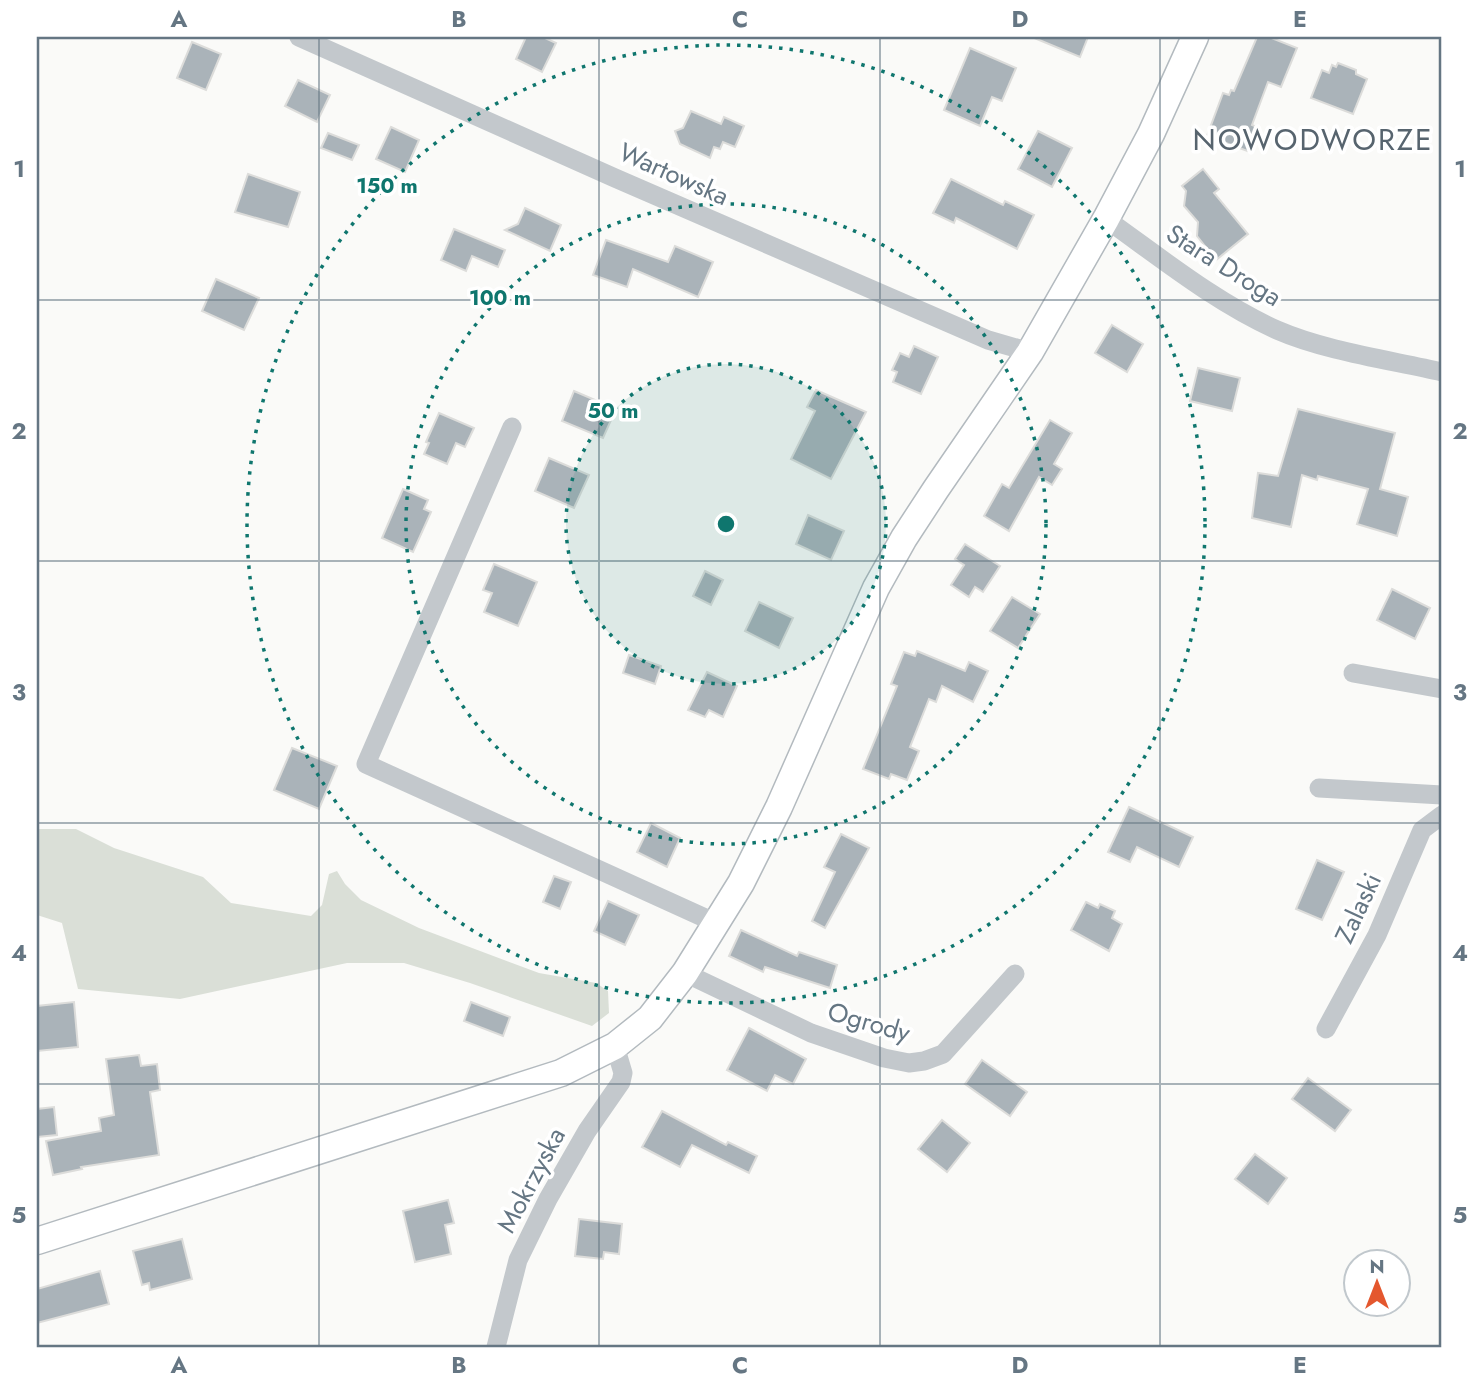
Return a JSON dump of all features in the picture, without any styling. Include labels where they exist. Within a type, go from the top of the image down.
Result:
[{"type":"street","name":"Wartowska","points":[[299,37],[988,340],[1030,352]]},
{"type":"street","points":[[37,1241],[561,1073],[615,1046],[650,1018],[685,973],[741,883],[779,807],[876,588],[936,489],[1030,352],[1151,134],[1195,37]]},
{"type":"street","name":"Stara Droga","points":[[1106,219],[1234,308],[1278,331],[1322,345],[1442,372]]},
{"type":"street","points":[[512,427],[366,764],[716,923]]},
{"type":"street","points":[[1353,673],[1442,689]]},
{"type":"street","points":[[1319,788],[1442,795]]},
{"type":"street","name":"Zalaski","points":[[1326,1029],[1377,935],[1422,830],[1442,815]]},
{"type":"street","name":"Ogrody","points":[[685,973],[811,1033],[884,1058],[909,1063],[943,1054],[1015,974]]},
{"type":"street","name":"Mokrzyska","points":[[496,1347],[518,1260],[548,1199],[587,1131],[621,1082],[623,1073],[615,1046]]},
{"type":"shaded area","points":[[37,829],[76,829],[114,848],[203,877],[231,903],[311,916],[322,905],[329,874],[337,871],[345,884],[361,900],[419,928],[539,973],[596,983],[608,991],[609,1013],[592,1026],[404,963],[347,963],[180,999],[78,989],[62,923],[37,915]]},
{"type":"building","points":[[526,37],[543,37],[556,43],[542,72],[516,59]]},
{"type":"building","points":[[1032,37],[1088,37],[1080,57]]},
{"type":"building","points":[[1257,37],[1269,37],[1297,48],[1281,87],[1268,82],[1252,125],[1259,128],[1250,152],[1207,136],[1223,93],[1229,95],[1231,90],[1234,91]]},
{"type":"building","points":[[192,42],[221,54],[206,90],[177,78]]},
{"type":"building","points":[[970,48],[1016,68],[1002,101],[992,97],[980,126],[944,110]]},
{"type":"building","points":[[1338,63],[1356,70],[1356,74],[1367,79],[1353,114],[1311,98],[1322,70],[1329,73],[1332,65],[1336,67]]},
{"type":"building","points":[[298,80],[330,95],[317,122],[285,106]]},
{"type":"building","points":[[691,111],[721,124],[724,117],[744,126],[735,147],[723,142],[720,149],[714,147],[710,158],[680,144],[675,131],[683,128]]},
{"type":"building","points":[[391,127],[419,140],[405,172],[376,159]]},
{"type":"building","points":[[1038,131],[1072,148],[1052,187],[1018,169]]},
{"type":"building","points":[[328,133],[359,145],[352,160],[321,148]]},
{"type":"building","points":[[1203,169],[1219,189],[1214,193],[1248,234],[1216,260],[1197,236],[1198,222],[1184,206],[1186,191],[1182,186]]},
{"type":"building","points":[[248,174],[300,192],[288,227],[235,212]]},
{"type":"building","points":[[951,179],[1003,205],[1005,201],[1034,215],[1017,249],[956,218],[954,223],[933,213]]},
{"type":"building","points":[[525,208],[561,225],[550,251],[505,230],[518,224]]},
{"type":"building","points":[[454,229],[505,250],[498,267],[472,256],[466,271],[441,260]]},
{"type":"building","points":[[606,240],[668,262],[675,246],[713,262],[698,297],[633,269],[627,287],[593,275]]},
{"type":"building","points":[[216,279],[259,298],[244,330],[202,311]]},
{"type":"building","points":[[1112,325],[1143,344],[1127,372],[1095,353]]},
{"type":"building","points":[[914,346],[938,357],[921,394],[893,382],[897,372],[892,370],[900,353],[909,357]]},
{"type":"building","points":[[1198,368],[1240,378],[1232,411],[1190,401]]},
{"type":"building","points":[[816,390],[866,412],[831,479],[791,459],[815,411],[807,407]]},
{"type":"building","points":[[574,391],[616,409],[603,438],[562,421]]},
{"type":"building","points":[[1298,409],[1395,433],[1380,489],[1408,497],[1397,536],[1357,524],[1368,489],[1318,476],[1317,480],[1302,475],[1291,527],[1252,518],[1258,473],[1278,476]]},
{"type":"building","points":[[439,413],[474,428],[465,447],[456,443],[447,464],[424,454],[429,443],[426,442]]},
{"type":"building","points":[[1050,420],[1072,433],[1054,464],[1062,469],[1052,485],[1039,477],[1009,531],[984,516],[1002,484],[1009,488]]},
{"type":"building","points":[[549,458],[589,475],[574,508],[535,491]]},
{"type":"building","points":[[403,489],[428,500],[424,509],[431,512],[413,552],[382,538]]},
{"type":"building","points":[[808,515],[844,531],[831,560],[796,544]]},
{"type":"building","points":[[965,544],[1000,566],[983,592],[975,587],[969,597],[951,585],[964,565],[955,559]]},
{"type":"building","points":[[494,564],[537,582],[518,626],[484,612],[492,593],[483,590]]},
{"type":"building","points":[[705,571],[723,580],[711,605],[693,596]]},
{"type":"building","points":[[1392,589],[1430,608],[1415,639],[1377,620]]},
{"type":"building","points":[[1012,597],[1040,614],[1018,648],[990,631]]},
{"type":"building","points":[[759,602],[793,618],[779,648],[745,631]]},
{"type":"building","points":[[917,651],[965,671],[969,662],[988,671],[973,702],[942,686],[936,702],[929,699],[910,747],[919,751],[907,780],[891,774],[889,779],[863,769],[897,686],[891,684],[904,652],[915,656]]},
{"type":"building","points":[[629,655],[661,666],[655,684],[623,673]]},
{"type":"building","points":[[707,672],[737,686],[723,717],[709,710],[705,717],[688,710]]},
{"type":"building","points":[[292,748],[337,766],[319,809],[274,790]]},
{"type":"building","points":[[1129,807],[1193,837],[1179,867],[1137,847],[1130,862],[1108,852]]},
{"type":"building","points":[[651,823],[680,838],[667,867],[637,852]]},
{"type":"building","points":[[841,834],[869,848],[825,928],[812,921],[835,872],[824,867]]},
{"type":"building","points":[[1317,860],[1344,872],[1322,920],[1296,909]]},
{"type":"building","points":[[554,876],[571,882],[560,909],[543,902]]},
{"type":"building","points":[[608,901],[639,915],[625,945],[594,931]]},
{"type":"building","points":[[1086,902],[1098,908],[1100,904],[1115,911],[1112,918],[1122,924],[1109,951],[1071,930]]},
{"type":"building","points":[[741,930],[797,956],[799,952],[837,965],[830,988],[765,967],[763,972],[729,956]]},
{"type":"building","points":[[74,1002],[78,1047],[37,1051],[37,1006]]},
{"type":"building","points":[[471,1002],[510,1017],[503,1036],[464,1021]]},
{"type":"building","points":[[749,1028],[806,1059],[793,1084],[775,1075],[767,1091],[727,1070]]},
{"type":"building","points":[[139,1055],[141,1066],[157,1064],[160,1090],[150,1092],[159,1155],[81,1167],[82,1169],[53,1175],[46,1141],[101,1131],[99,1118],[114,1115],[106,1059]]},
{"type":"building","points":[[982,1060],[1027,1092],[1010,1116],[965,1084]]},
{"type":"building","points":[[1308,1078],[1351,1110],[1335,1131],[1292,1099]]},
{"type":"building","points":[[54,1107],[57,1135],[37,1137],[37,1109]]},
{"type":"building","points":[[662,1111],[726,1145],[728,1142],[757,1156],[749,1173],[692,1145],[680,1167],[642,1147]]},
{"type":"building","points":[[942,1120],[970,1143],[947,1172],[918,1149]]},
{"type":"building","points":[[1255,1154],[1287,1178],[1268,1204],[1235,1179]]},
{"type":"building","points":[[448,1200],[454,1223],[445,1225],[451,1254],[415,1262],[403,1211]]},
{"type":"building","points":[[579,1219],[622,1224],[619,1254],[604,1252],[603,1259],[575,1256]]},
{"type":"building","points":[[182,1239],[192,1279],[150,1290],[149,1283],[142,1285],[133,1251]]},
{"type":"building","points":[[100,1271],[109,1304],[37,1323],[37,1289]]},
{"type":"district","name":"NOWODWORZE","points":[[1313,139]]}]
